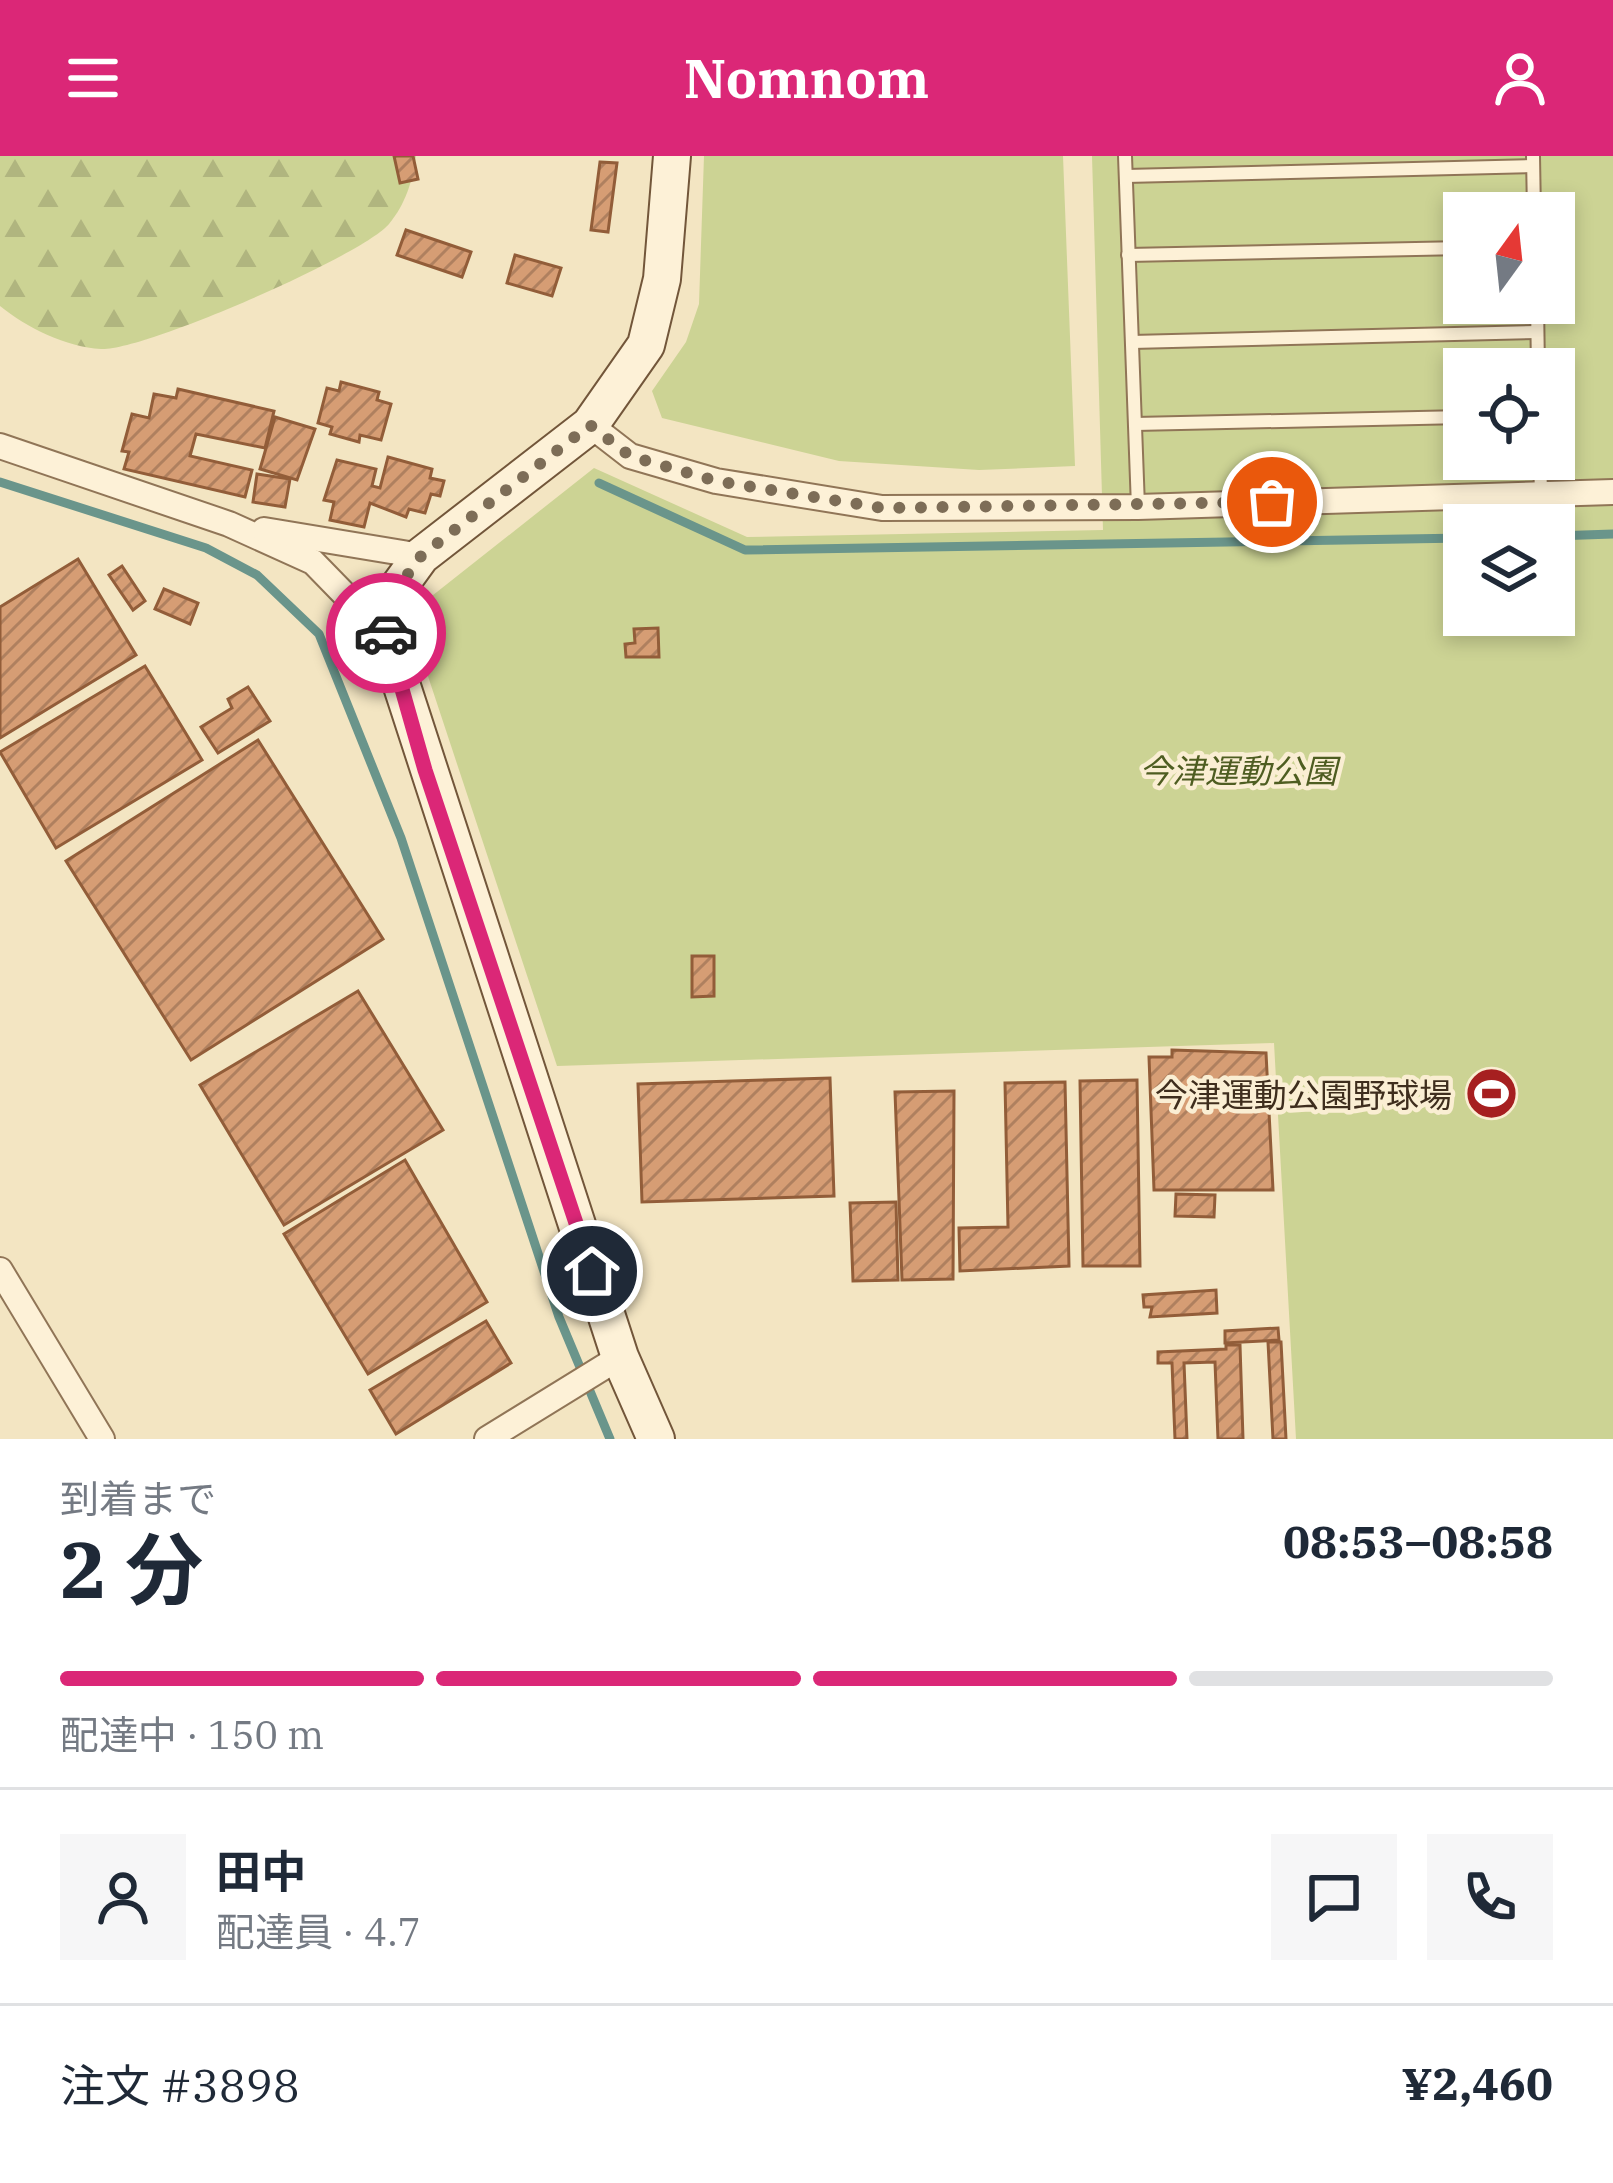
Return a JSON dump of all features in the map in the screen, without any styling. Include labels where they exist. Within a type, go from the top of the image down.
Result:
[{"type":"main road","points":[[656,1439],[620,1357],[386,637],[392,596],[421,556],[590,425],[646,345],[657,314],[672,156]]},
{"type":"street","points":[[590,425],[630,456],[781,494],[882,508],[1138,507],[1613,492]]},
{"type":"street","points":[[0,446],[229,524],[313,562],[386,637]]},
{"type":"street","points":[[229,524],[421,556]]},
{"type":"street","points":[[0,1270],[101,1439]]},
{"type":"street","points":[[487,1439],[620,1357]]},
{"type":"lane","points":[[1125,156],[1138,507]]},
{"type":"lane","points":[[1126,176],[1533,161],[1534,192]]},
{"type":"lane","points":[[1129,255],[1443,248]]},
{"type":"lane","points":[[1538,324],[1538,348]]},
{"type":"lane","points":[[1132,342],[1538,332]]},
{"type":"lane","points":[[1135,424],[1443,417]]},
{"type":"lane","points":[[1541,480],[1541,493]]},
{"type":"green space","points":[[0,156],[416,156],[400,208],[371,239],[203,319],[124,346],[101,349],[48,335],[0,306]]},
{"type":"green space","points":[[704,156],[1063,156],[1075,466],[979,470],[839,461],[662,418],[652,391],[686,342],[699,304]]},
{"type":"green space","name":"今津運動公園","points":[[1092,156],[1613,156],[1613,1439],[1296,1439],[1274,1043],[557,1066],[418,646],[423,603],[594,468],[747,537],[1103,530]]},
{"type":"building","points":[[394,156],[413,156],[418,179],[400,183]]},
{"type":"building","points":[[600,162],[617,163],[608,232],[591,230]]},
{"type":"building","points":[[406,230],[471,252],[462,277],[397,255]]},
{"type":"building","points":[[515,255],[561,268],[552,296],[507,283]]},
{"type":"building","points":[[341,382],[379,392],[377,400],[391,404],[381,440],[360,435],[359,442],[330,434],[332,427],[318,423],[327,388],[339,391]]},
{"type":"building","points":[[178,389],[274,411],[265,448],[196,434],[190,456],[252,470],[245,497],[124,469],[129,452],[122,451],[132,414],[149,418],[154,394],[176,398]]},
{"type":"building","points":[[275,417],[315,429],[297,480],[260,469]]},
{"type":"building","points":[[388,457],[432,469],[430,478],[444,481],[440,496],[431,494],[425,513],[409,509],[406,517],[370,503],[364,527],[330,520],[334,502],[324,500],[337,460],[376,469],[372,486],[380,488]]},
{"type":"building","points":[[257,474],[290,479],[285,507],[253,502]]},
{"type":"building","points":[[78,559],[136,655],[0,738],[0,607]]},
{"type":"building","points":[[122,566],[145,601],[133,610],[109,575]]},
{"type":"building","points":[[164,589],[198,603],[190,624],[155,609]]},
{"type":"building","points":[[658,628],[659,657],[626,657],[625,644],[635,643],[634,629]]},
{"type":"building","points":[[145,666],[202,760],[56,848],[0,752]]},
{"type":"building","points":[[248,687],[270,721],[218,753],[201,727],[232,708],[228,699]]},
{"type":"building","points":[[258,740],[383,939],[191,1060],[66,861]]},
{"type":"building","points":[[692,956],[714,956],[714,996],[692,997]]},
{"type":"building","points":[[358,991],[443,1130],[284,1225],[200,1085]]},
{"type":"building","points":[[1172,1050],[1266,1053],[1273,1190],[1154,1190],[1149,1057],[1172,1057]]},
{"type":"building","points":[[830,1078],[834,1196],[642,1202],[638,1084]]},
{"type":"building","points":[[1137,1080],[1140,1266],[1083,1266],[1080,1081]]},
{"type":"building","points":[[1065,1082],[1069,1266],[960,1271],[959,1228],[1008,1227],[1005,1083]]},
{"type":"building","points":[[954,1091],[953,1279],[902,1280],[895,1092]]},
{"type":"building","points":[[405,1160],[487,1302],[368,1374],[284,1234]]},
{"type":"building","points":[[1176,1194],[1215,1195],[1214,1217],[1175,1216]]},
{"type":"building","points":[[896,1202],[898,1280],[853,1281],[850,1203]]},
{"type":"building","points":[[1216,1290],[1217,1313],[1150,1317],[1152,1307],[1144,1307],[1143,1295]]},
{"type":"building","points":[[486,1321],[511,1363],[396,1434],[370,1390]]},
{"type":"building","points":[[1278,1328],[1279,1340],[1225,1343],[1225,1331]]},
{"type":"building","points":[[1268,1342],[1281,1342],[1286,1439],[1273,1439]]},
{"type":"building","points":[[1226,1345],[1240,1345],[1243,1439],[1218,1439],[1215,1362],[1184,1363],[1187,1439],[1175,1439],[1172,1363],[1158,1363],[1158,1352],[1226,1349]]},
{"type":"waterway","points":[[0,482],[206,548],[257,575],[319,634],[401,838],[559,1317],[610,1439]]},
{"type":"waterway","points":[[599,483],[745,550],[1443,538]]},
{"type":"waterway","points":[[1575,535],[1613,534]]},
{"type":"way so far","points":[[386,633],[392,596],[421,556],[590,425],[630,456],[716,481],[882,508],[1272,502]]},
{"type":"place","name":"今津運動公園野球場","points":[[1491,1094]]},
{"type":"route","points":[[386,633],[425,770],[592,1271]]}]
